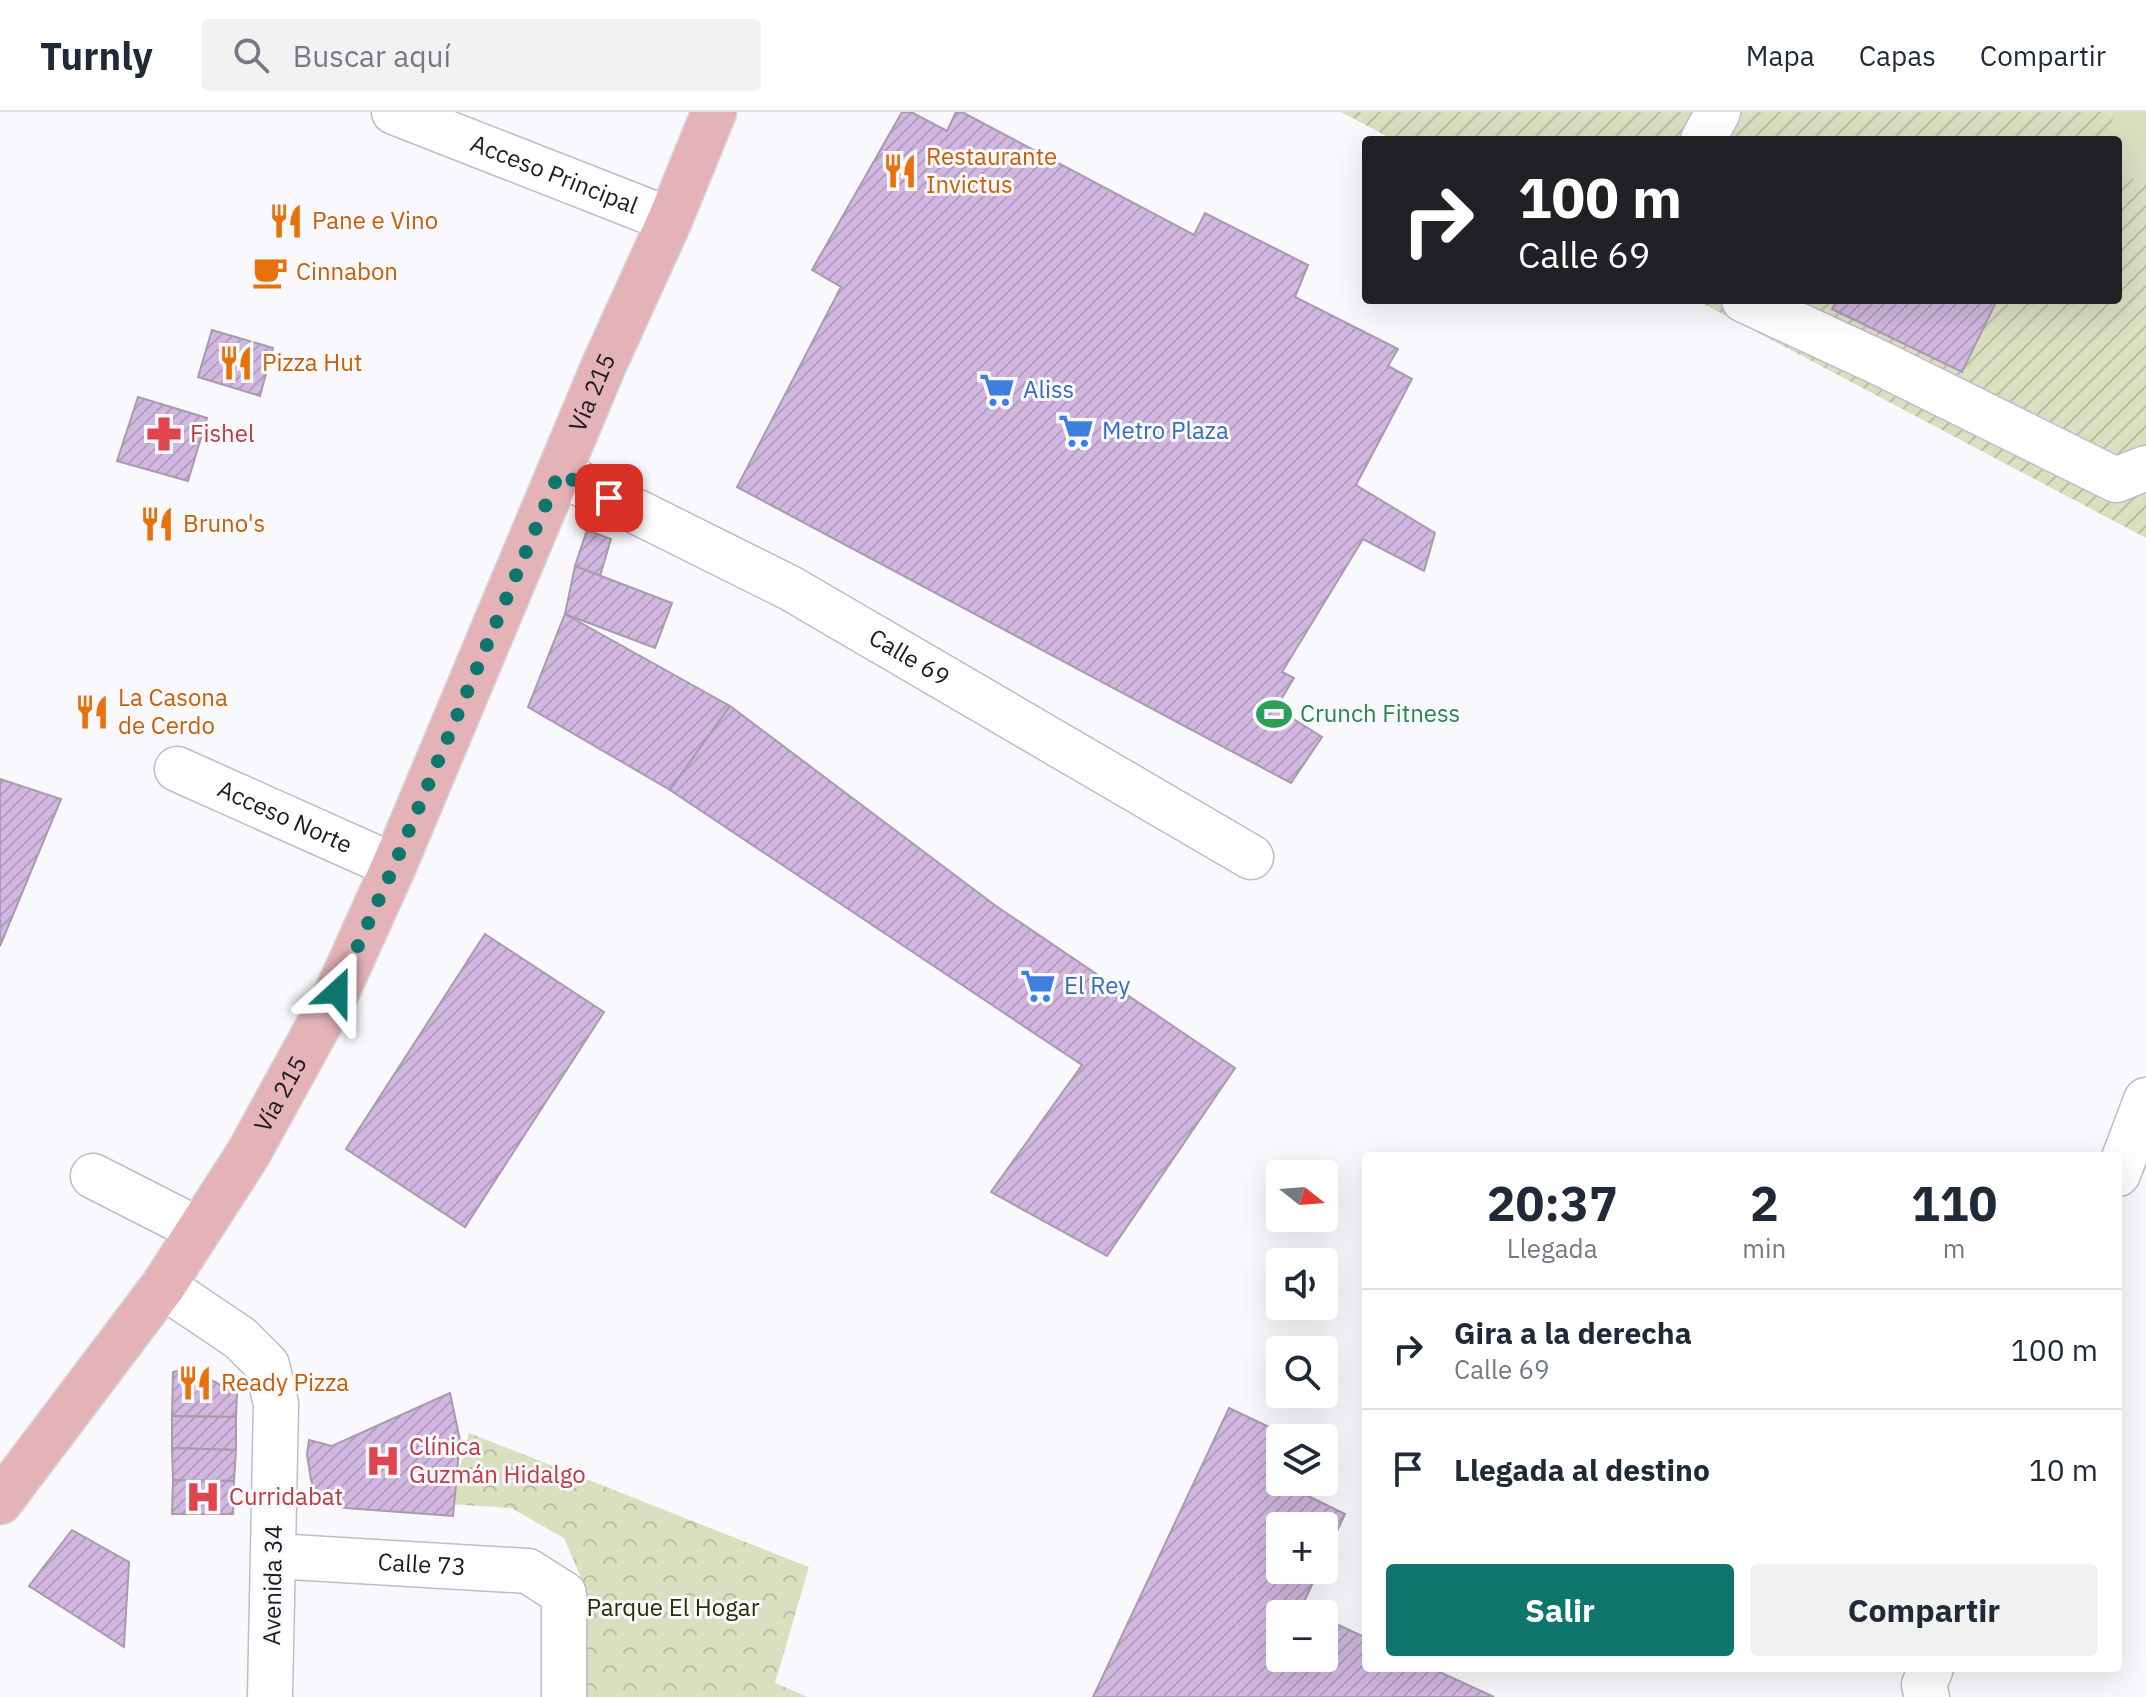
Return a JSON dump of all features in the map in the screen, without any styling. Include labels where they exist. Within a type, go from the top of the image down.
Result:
[{"type":"main road","name":"Vía 215","points":[[0,1502],[163,1286],[248,1154],[337,992],[394,866],[604,365],[670,220],[714,112]]},
{"type":"street","name":"Acceso Principal","points":[[394,112],[670,220]]},
{"type":"street","points":[[1705,136],[1718,112]]},
{"type":"street","points":[[1753,304],[1880,363],[2116,480],[2146,468]]},
{"type":"street","name":"Calle 69","points":[[559,473],[790,588],[1251,857]]},
{"type":"street","name":"Acceso Norte","points":[[177,769],[394,866]]},
{"type":"street","points":[[2122,1163],[2146,1100]]},
{"type":"street","points":[[93,1176],[199,1230]]},
{"type":"street","name":"Avenida 34","points":[[163,1286],[240,1338],[267,1365],[276,1404],[270,1697]]},
{"type":"street","name":"Calle 73","points":[[274,1556],[528,1571],[564,1594],[564,1697]]},
{"type":"green space","points":[[1341,112],[2146,112],[2146,538],[1704,304],[2122,304],[2122,136],[1386,136]]},
{"type":"green space","points":[[2115,112],[2146,112],[2146,183],[2122,175],[2122,136],[2107,136]]},
{"type":"green space","name":"Parque El Hogar","points":[[469,1433],[809,1567],[775,1683],[808,1697],[584,1697],[585,1587],[564,1538],[511,1508],[450,1504]]},
{"type":"building","name":"Metro Plaza","points":[[902,112],[911,112],[947,131],[956,112],[962,112],[1194,235],[1205,213],[1308,265],[1295,297],[1398,349],[1388,366],[1412,379],[1356,485],[1435,533],[1424,571],[1363,539],[1282,672],[1294,678],[1276,708],[1322,737],[1291,783],[737,487],[841,287],[812,270]]},
{"type":"building","points":[[1835,304],[1995,304],[1962,372],[1832,309]]},
{"type":"building","name":"Pizza Hut","points":[[212,330],[273,348],[260,396],[198,377]]},
{"type":"building","name":"Fishel","points":[[138,397],[207,418],[188,481],[117,461]]},
{"type":"building","points":[[587,530],[611,539],[600,576],[575,566]]},
{"type":"building","points":[[575,566],[672,603],[655,648],[565,614]]},
{"type":"building","points":[[565,614],[730,706],[670,790],[528,707]]},
{"type":"building","name":"El Rey","points":[[730,706],[996,906],[1235,1068],[1107,1256],[991,1192],[1082,1065],[670,790]]},
{"type":"building","points":[[0,779],[61,799],[0,946]]},
{"type":"building","points":[[485,934],[604,1012],[465,1227],[346,1149]]},
{"type":"building","name":"Ready Pizza","points":[[190,1368],[237,1394],[236,1417],[172,1416],[173,1372]]},
{"type":"building","name":"Clínica Guzmán Hidalgo","points":[[450,1393],[460,1440],[453,1516],[345,1508],[318,1499],[307,1454],[309,1440],[332,1446]]},
{"type":"building","points":[[1229,1408],[1266,1426],[1266,1496],[1308,1496],[1345,1514],[1338,1529],[1338,1512],[1266,1512],[1266,1584],[1312,1584],[1305,1600],[1266,1600],[1266,1672],[1338,1672],[1338,1625],[1362,1636],[1362,1672],[1440,1672],[1494,1697],[1093,1697]]},
{"type":"building","points":[[172,1416],[236,1417],[236,1450],[172,1448]]},
{"type":"building","points":[[172,1448],[236,1450],[234,1481],[173,1480]]},
{"type":"building","name":"Curridabat","points":[[173,1480],[234,1481],[233,1514],[172,1514]]},
{"type":"building","points":[[72,1530],[129,1562],[124,1647],[29,1586]]},
{"type":"place","name":"Restaurante Invictus","points":[[900,171]]},
{"type":"place","name":"Pane e Vino","points":[[286,221]]},
{"type":"place","name":"Cinnabon","points":[[270,272]]},
{"type":"place","name":"Pizza Hut","points":[[236,363]]},
{"type":"place","name":"Aliss","points":[[997,390]]},
{"type":"place","name":"Metro Plaza","points":[[1076,431]]},
{"type":"place","name":"Fishel","points":[[164,434]]},
{"type":"place","name":"Bruno's","points":[[157,524]]},
{"type":"place","name":"La Casona de Cerdo","points":[[92,712]]},
{"type":"place","name":"Crunch Fitness","points":[[1274,714]]},
{"type":"place","name":"El Rey","points":[[1038,986]]},
{"type":"place","name":"Ready Pizza","points":[[195,1383]]},
{"type":"place","name":"Clínica Guzmán Hidalgo","points":[[383,1461]]},
{"type":"place","name":"Curridabat","points":[[203,1497]]},
{"type":"route","points":[[337,992],[394,866],[559,473],[609,498]]}]
